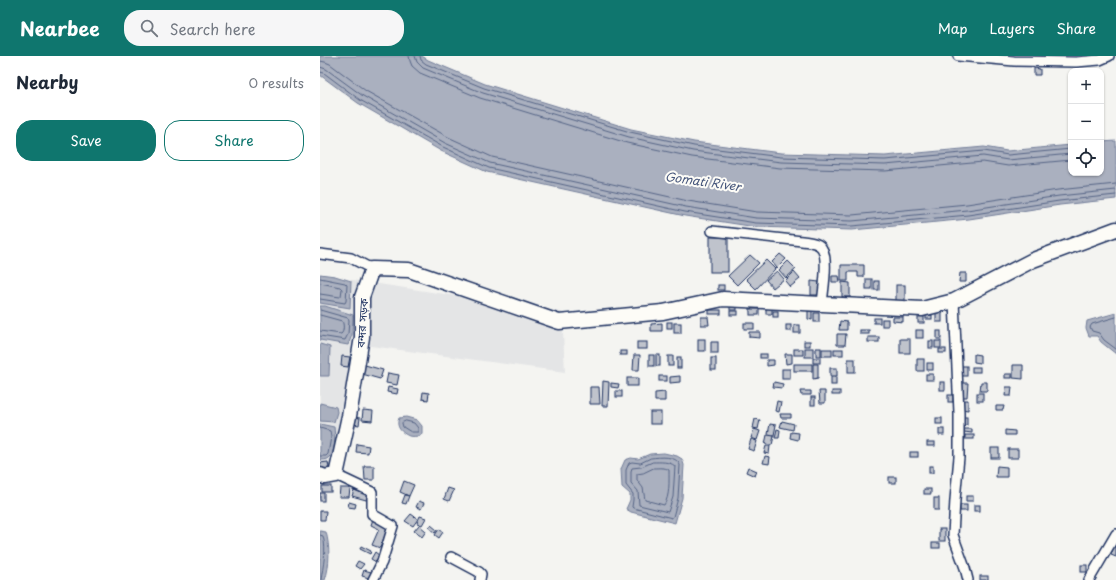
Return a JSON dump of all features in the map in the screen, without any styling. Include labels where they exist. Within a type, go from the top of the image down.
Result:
[{"type":"highway","points":[[372,269],[409,270],[559,322],[663,312],[723,299],[922,309],[954,301],[1033,260],[1116,229]]},
{"type":"highway","name":"বন্দর সড়ক","points":[[336,475],[349,416],[362,337],[362,297],[372,269]]},
{"type":"highway","points":[[320,476],[325,477],[336,475]]},
{"type":"street","points":[[958,56],[1014,61],[1076,62],[1100,60],[1110,56]]},
{"type":"street","points":[[712,231],[802,241],[816,243],[821,246],[825,253],[826,261],[822,304]]},
{"type":"street","points":[[320,254],[351,258],[372,269]]},
{"type":"street","points":[[954,301],[959,413],[959,457],[953,535],[968,580]]},
{"type":"street","points":[[336,475],[372,492],[372,514],[393,526],[382,562],[373,580]]},
{"type":"street","points":[[1089,580],[1116,534]]},
{"type":"street","points":[[451,557],[479,572],[481,574],[480,580]]},
{"type":"shaded area","points":[[320,275],[562,312],[565,372],[363,345],[329,471],[320,469]]},
{"type":"water","name":"Gomati River","points":[[320,56],[422,56],[428,60],[485,84],[631,129],[694,142],[781,153],[885,156],[984,147],[1007,151],[1068,145],[1068,176],[1104,176],[1104,142],[1116,141],[1116,199],[1060,205],[969,219],[852,230],[756,227],[685,216],[487,172],[441,151],[358,103],[320,75]]},
{"type":"water","points":[[320,274],[335,276],[351,281],[350,308],[320,303]]},
{"type":"water","points":[[320,306],[325,306],[353,315],[352,335],[348,345],[320,340]]},
{"type":"water","points":[[1116,313],[1116,354],[1101,342],[1097,336],[1089,336],[1086,328],[1087,321]]},
{"type":"water","points":[[320,344],[330,347],[329,376],[320,376]]},
{"type":"water","points":[[320,403],[336,407],[337,412],[334,422],[320,421]]},
{"type":"water","points":[[406,417],[417,420],[422,426],[422,433],[420,436],[409,436],[400,429],[398,424],[399,418]]},
{"type":"water","points":[[320,424],[334,427],[335,434],[333,452],[329,458],[325,460],[320,460]]},
{"type":"water","points":[[664,453],[677,456],[682,459],[684,465],[682,498],[675,523],[631,512],[626,509],[630,500],[630,494],[622,487],[621,469],[625,460],[631,458],[638,459],[650,454]]},
{"type":"water","points":[[320,531],[326,532],[328,543],[329,562],[325,580],[320,580]]},
{"type":"building","points":[[1034,68],[1040,69],[1040,75],[1034,75]]},
{"type":"building","points":[[710,237],[728,237],[728,272],[710,272]]},
{"type":"building","points":[[780,254],[786,259],[777,268],[772,262]]},
{"type":"building","points":[[750,255],[759,263],[737,285],[728,276]]},
{"type":"building","points":[[766,260],[775,269],[756,289],[746,279]]},
{"type":"building","points":[[788,261],[796,269],[786,278],[779,270]]},
{"type":"building","points":[[841,265],[864,265],[864,277],[858,277],[858,272],[848,272],[848,281],[841,281]]},
{"type":"building","points":[[777,271],[784,279],[773,288],[766,280]]},
{"type":"building","points":[[794,272],[800,279],[790,287],[785,281]]},
{"type":"building","points":[[960,273],[966,273],[966,282],[959,282]]},
{"type":"building","points":[[832,276],[839,276],[840,282],[832,282]]},
{"type":"building","points":[[866,279],[872,279],[872,289],[866,289]]},
{"type":"building","points":[[811,281],[819,282],[819,295],[811,295]]},
{"type":"building","points":[[874,281],[879,281],[879,290],[874,290]]},
{"type":"building","points":[[842,282],[850,283],[850,297],[842,297]]},
{"type":"building","points":[[718,285],[724,285],[724,290],[718,290]]},
{"type":"building","points":[[896,285],[905,285],[905,302],[896,302]]},
{"type":"building","points":[[730,305],[737,305],[737,310],[730,310]]},
{"type":"building","points":[[766,307],[772,307],[772,314],[766,314]]},
{"type":"building","points":[[750,309],[759,309],[759,315],[750,315]]},
{"type":"building","points":[[709,310],[721,310],[721,314],[709,314]]},
{"type":"building","points":[[730,311],[738,311],[738,315],[730,315]]},
{"type":"building","points":[[773,311],[778,311],[778,317],[773,317]]},
{"type":"building","points":[[808,311],[812,311],[812,320],[808,319]]},
{"type":"building","points":[[936,312],[942,312],[942,322],[936,322]]},
{"type":"building","points":[[814,313],[819,313],[819,322],[814,322]]},
{"type":"building","points":[[926,315],[932,315],[932,319],[926,319]]},
{"type":"building","points":[[918,316],[924,316],[924,323],[918,323]]},
{"type":"building","points":[[701,317],[708,317],[709,325],[701,325]]},
{"type":"building","points":[[893,317],[903,317],[903,322],[893,321]]},
{"type":"building","points":[[874,318],[880,318],[880,323],[874,323]]},
{"type":"building","points":[[882,319],[888,319],[888,326],[882,326]]},
{"type":"building","points":[[840,321],[847,322],[847,330],[839,330]]},
{"type":"building","points":[[667,322],[672,322],[672,328],[667,328]]},
{"type":"building","points":[[662,323],[662,331],[651,331],[651,324]]},
{"type":"building","points":[[674,323],[681,323],[681,333],[674,333]]},
{"type":"building","points":[[744,323],[754,323],[754,329],[744,329]]},
{"type":"building","points":[[786,325],[791,325],[791,331],[786,331]]},
{"type":"building","points":[[794,325],[800,325],[800,333],[794,333]]},
{"type":"building","points":[[860,330],[869,330],[869,334],[860,334]]},
{"type":"building","points":[[916,330],[923,330],[923,338],[916,338]]},
{"type":"building","points":[[937,331],[941,331],[941,339],[937,339]]},
{"type":"building","points":[[749,332],[760,332],[760,338],[749,337]]},
{"type":"building","points":[[837,334],[846,334],[845,345],[837,345]]},
{"type":"building","points":[[868,337],[879,337],[879,342],[868,342]]},
{"type":"building","points":[[698,339],[705,339],[705,351],[698,351]]},
{"type":"building","points":[[900,339],[910,339],[910,353],[900,353]]},
{"type":"building","points":[[804,341],[810,341],[810,346],[804,346]]},
{"type":"building","points":[[929,341],[933,341],[933,348],[929,348]]},
{"type":"building","points":[[935,341],[941,341],[941,348],[935,348]]},
{"type":"building","points":[[637,342],[647,342],[647,349],[637,349]]},
{"type":"building","points":[[711,342],[718,342],[718,353],[711,353]]},
{"type":"building","points":[[805,348],[813,348],[813,357],[805,357]]},
{"type":"building","points":[[816,348],[821,348],[821,356],[816,356]]},
{"type":"building","points":[[794,349],[803,349],[803,355],[794,355]]},
{"type":"building","points":[[822,349],[832,349],[832,356],[822,356]]},
{"type":"building","points":[[834,349],[843,349],[843,355],[834,355]]},
{"type":"building","points":[[939,349],[946,349],[946,353],[939,353]]},
{"type":"building","points":[[620,351],[627,351],[627,355],[620,355]]},
{"type":"building","points":[[760,354],[767,354],[767,358],[760,358]]},
{"type":"building","points":[[785,354],[792,354],[792,363],[786,364]]},
{"type":"building","points":[[974,354],[980,355],[980,363],[974,362]]},
{"type":"building","points":[[634,355],[640,355],[639,370],[633,370]]},
{"type":"building","points":[[649,355],[654,355],[654,366],[649,366]]},
{"type":"building","points":[[656,355],[660,355],[660,366],[656,366]]},
{"type":"building","points":[[342,356],[350,357],[348,367],[341,366]]},
{"type":"building","points":[[668,356],[673,356],[673,366],[668,366]]},
{"type":"building","points":[[677,357],[681,357],[681,368],[677,368]]},
{"type":"building","points":[[711,358],[716,358],[716,370],[711,370]]},
{"type":"building","points":[[813,358],[820,358],[820,363],[813,363]]},
{"type":"building","points":[[848,359],[855,359],[855,372],[848,372]]},
{"type":"building","points":[[917,359],[924,359],[924,371],[917,371]]},
{"type":"building","points":[[767,360],[774,360],[774,365],[767,366]]},
{"type":"building","points":[[927,363],[933,363],[933,370],[927,370]]},
{"type":"building","points":[[794,364],[812,364],[812,371],[794,371]]},
{"type":"building","points":[[813,364],[818,364],[818,378],[813,379]]},
{"type":"building","points":[[365,365],[383,370],[380,379],[362,374]]},
{"type":"building","points":[[1013,365],[1023,365],[1023,379],[1013,378]]},
{"type":"building","points":[[961,366],[967,366],[967,376],[961,376]]},
{"type":"building","points":[[972,367],[980,367],[980,372],[972,372]]},
{"type":"building","points":[[830,368],[837,368],[837,376],[830,376]]},
{"type":"building","points":[[782,369],[790,369],[790,379],[782,379]]},
{"type":"building","points":[[388,373],[399,375],[397,385],[386,383]]},
{"type":"building","points":[[926,374],[933,374],[933,380],[926,380]]},
{"type":"building","points":[[1005,374],[1012,374],[1012,378],[1005,378]]},
{"type":"building","points":[[659,376],[667,376],[667,381],[659,381]]},
{"type":"building","points":[[680,376],[680,382],[670,383],[670,377]]},
{"type":"building","points":[[831,377],[836,377],[836,385],[831,385]]},
{"type":"building","points":[[627,378],[638,378],[638,386],[627,386]]},
{"type":"building","points":[[603,381],[609,382],[608,406],[602,406]]},
{"type":"building","points":[[774,382],[783,384],[782,388],[773,387]]},
{"type":"building","points":[[940,382],[945,382],[945,390],[940,390]]},
{"type":"building","points":[[981,382],[987,382],[987,391],[980,391]]},
{"type":"building","points":[[611,383],[619,384],[618,388],[611,387]]},
{"type":"building","points":[[959,383],[968,383],[967,397],[959,397]]},
{"type":"building","points":[[388,387],[398,389],[397,394],[387,392]]},
{"type":"building","points":[[590,387],[599,387],[600,404],[590,404]]},
{"type":"building","points":[[1006,387],[1012,387],[1011,396],[1005,396]]},
{"type":"building","points":[[616,391],[622,391],[622,397],[616,397]]},
{"type":"building","points":[[800,391],[811,391],[811,395],[801,395]]},
{"type":"building","points":[[819,391],[825,391],[825,403],[820,403]]},
{"type":"building","points":[[832,391],[840,391],[840,395],[832,395]]},
{"type":"building","points":[[423,392],[429,393],[428,400],[422,399]]},
{"type":"building","points":[[665,392],[665,401],[655,401],[655,393]]},
{"type":"building","points":[[977,393],[983,393],[983,401],[977,401]]},
{"type":"building","points":[[948,395],[953,395],[953,402],[948,402]]},
{"type":"building","points":[[811,397],[815,397],[815,405],[811,405]]},
{"type":"building","points":[[961,400],[968,400],[968,410],[961,409]]},
{"type":"building","points":[[777,401],[781,402],[779,412],[775,411]]},
{"type":"building","points":[[996,406],[1004,406],[1003,410],[996,410]]},
{"type":"building","points":[[363,410],[373,411],[372,421],[362,420]]},
{"type":"building","points":[[650,412],[661,412],[661,424],[650,424]]},
{"type":"building","points":[[780,414],[791,414],[791,418],[781,418]]},
{"type":"building","points":[[353,417],[360,418],[359,425],[353,424]]},
{"type":"building","points":[[962,417],[967,417],[967,425],[962,425]]},
{"type":"building","points":[[936,418],[942,418],[942,424],[936,424]]},
{"type":"building","points":[[755,419],[760,420],[758,429],[753,428]]},
{"type":"building","points":[[782,421],[794,424],[793,430],[780,427]]},
{"type":"building","points":[[770,424],[776,425],[774,435],[768,434]]},
{"type":"building","points":[[754,429],[760,431],[757,440],[751,438]]},
{"type":"building","points":[[777,429],[780,430],[779,438],[775,438]]},
{"type":"building","points":[[939,429],[944,429],[944,435],[939,435]]},
{"type":"building","points":[[964,429],[972,429],[972,433],[964,432]]},
{"type":"building","points":[[1005,430],[1015,431],[1015,435],[1005,435]]},
{"type":"building","points":[[791,432],[799,433],[798,440],[790,438]]},
{"type":"building","points":[[767,435],[774,436],[772,445],[765,444]]},
{"type":"building","points":[[965,435],[974,435],[974,439],[965,439]]},
{"type":"building","points":[[751,439],[757,441],[754,451],[748,449]]},
{"type":"building","points":[[927,442],[935,442],[935,446],[927,446]]},
{"type":"building","points":[[357,444],[369,446],[368,453],[356,452]]},
{"type":"building","points":[[766,446],[770,446],[769,454],[764,453]]},
{"type":"building","points":[[991,448],[999,448],[999,458],[991,458]]},
{"type":"building","points":[[1008,449],[1018,449],[1018,458],[1008,458]]},
{"type":"building","points":[[910,452],[918,452],[918,457],[910,457]]},
{"type":"building","points":[[765,456],[770,457],[769,464],[763,463]]},
{"type":"building","points":[[328,462],[329,468],[320,469],[320,463]]},
{"type":"building","points":[[364,466],[374,466],[374,480],[365,480]]},
{"type":"building","points":[[929,466],[933,466],[933,473],[929,473]]},
{"type":"building","points":[[997,466],[1007,467],[1007,477],[996,477]]},
{"type":"building","points":[[748,467],[757,471],[755,476],[746,472]]},
{"type":"building","points":[[889,477],[896,477],[896,483],[889,483]]},
{"type":"building","points":[[404,481],[414,485],[409,496],[400,492]]},
{"type":"building","points":[[322,486],[331,486],[331,492],[322,492]]},
{"type":"building","points":[[340,488],[350,488],[349,497],[339,497]]},
{"type":"building","points":[[448,488],[454,490],[449,501],[444,499]]},
{"type":"building","points":[[924,489],[931,489],[931,494],[924,494]]},
{"type":"building","points":[[354,490],[368,494],[366,500],[352,496]]},
{"type":"building","points":[[320,493],[324,493],[324,501],[320,501]]},
{"type":"building","points":[[405,495],[409,496],[406,504],[402,503]]},
{"type":"building","points":[[966,496],[973,496],[973,501],[966,501]]},
{"type":"building","points":[[934,498],[939,498],[939,510],[934,510]]},
{"type":"building","points":[[419,501],[424,503],[421,509],[416,507]]},
{"type":"building","points":[[349,502],[356,504],[355,508],[348,507]]},
{"type":"building","points":[[960,505],[967,505],[967,511],[960,511]]},
{"type":"building","points":[[974,505],[980,505],[980,511],[974,511]]},
{"type":"building","points":[[320,511],[326,511],[325,520],[320,520]]},
{"type":"building","points":[[411,514],[418,519],[413,526],[405,521]]},
{"type":"building","points":[[420,516],[426,518],[422,525],[417,523]]},
{"type":"building","points":[[373,519],[389,525],[380,548],[372,545],[379,529],[371,525]]},
{"type":"building","points":[[419,525],[426,531],[422,537],[414,531]]},
{"type":"building","points":[[431,525],[437,530],[435,533],[429,528]]},
{"type":"building","points":[[439,529],[443,532],[439,538],[435,535]]},
{"type":"building","points":[[939,529],[945,529],[945,541],[939,541]]},
{"type":"building","points":[[932,543],[940,543],[940,548],[932,548]]},
{"type":"building","points":[[1116,544],[1116,557],[1111,555]]},
{"type":"building","points":[[361,546],[371,551],[370,554],[360,549]]},
{"type":"building","points":[[375,552],[380,556],[376,562],[371,559]]},
{"type":"building","points":[[358,561],[364,564],[360,569],[355,566]]},
{"type":"building","points":[[1081,565],[1087,565],[1087,572],[1081,572]]},
{"type":"building","points":[[364,570],[371,572],[369,578],[362,576]]},
{"type":"building","points":[[980,576],[988,576],[988,580],[980,580]]}]
